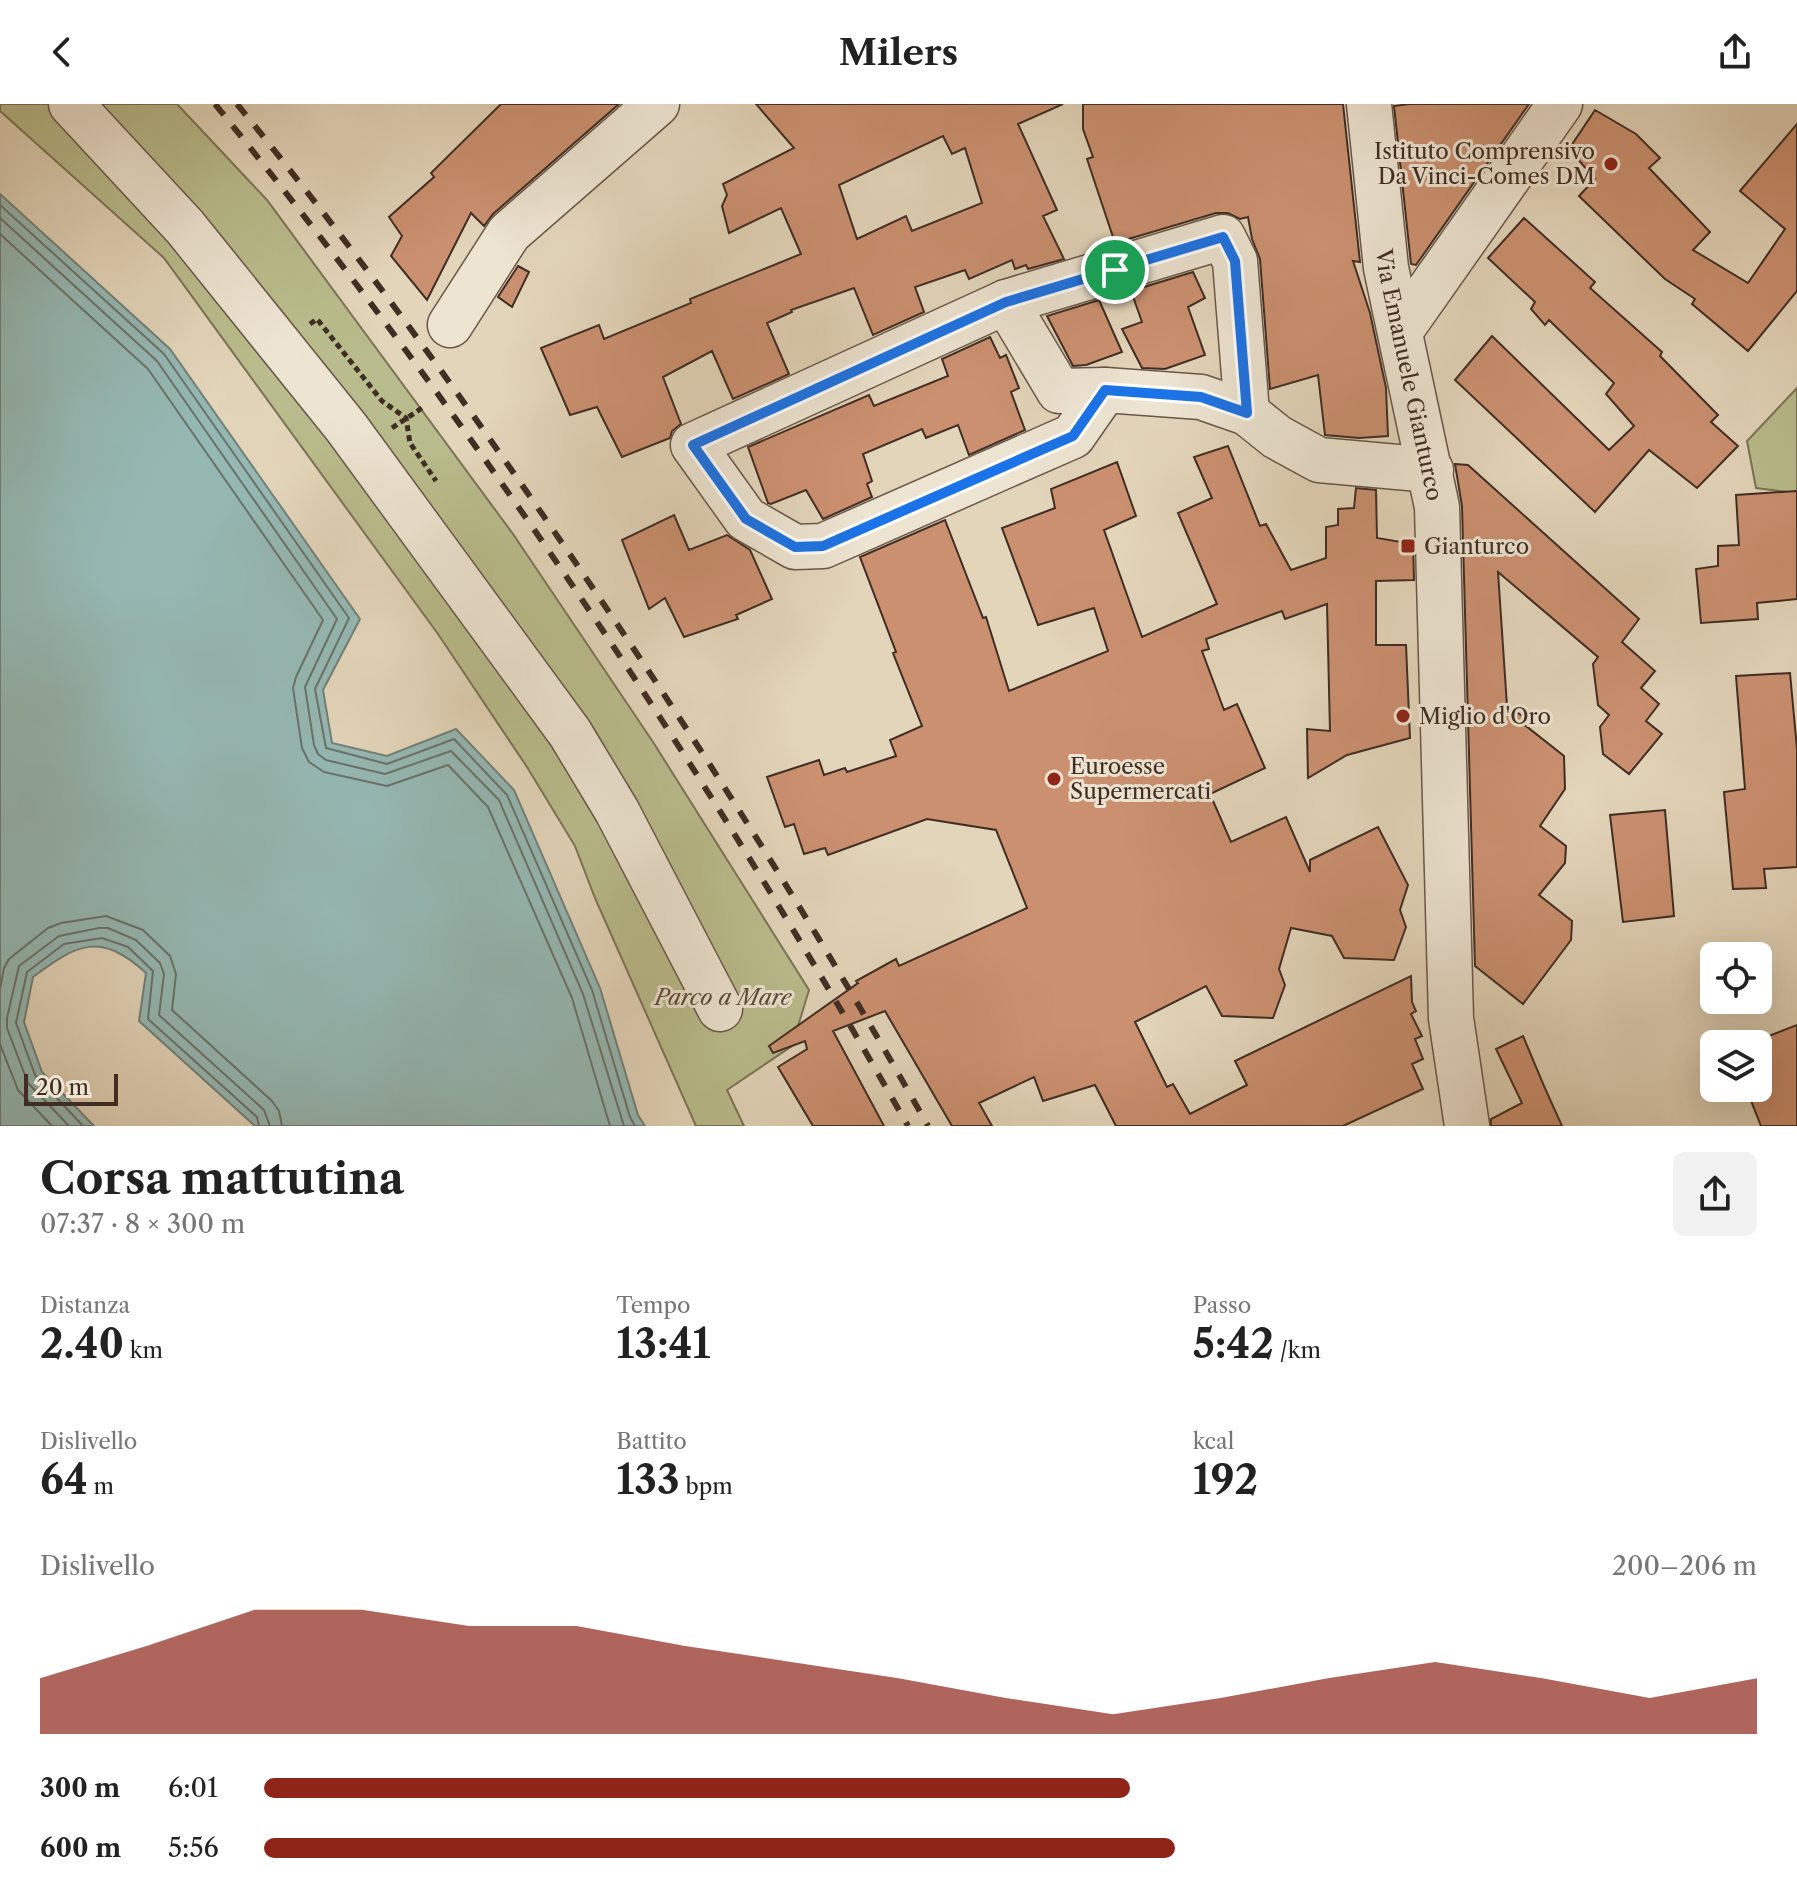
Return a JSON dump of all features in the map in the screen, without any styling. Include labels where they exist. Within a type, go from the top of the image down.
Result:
[{"type":"street","points":[[71,104],[185,227],[346,427],[570,733],[617,811],[720,1009]]},
{"type":"street","points":[[450,325],[509,233],[657,104]]},
{"type":"street","name":"Via Emanuele Gianturco","points":[[1369,104],[1386,268],[1437,507],[1451,1018],[1467,1126]]},
{"type":"street","points":[[1401,330],[1560,104]]},
{"type":"street","points":[[1105,390],[1073,436],[823,546],[795,547],[746,519],[693,445],[1006,302],[1223,237],[1235,261],[1247,413]]},
{"type":"street","points":[[1006,302],[1059,391],[1105,390],[1201,397],[1247,413],[1277,437],[1319,460],[1431,470]]},
{"type":"path","points":[[406,418],[425,406]]},
{"type":"green space","name":"Parco a Mare","points":[[0,104],[177,104],[267,200],[513,534],[653,742],[809,990],[792,1046],[727,1090],[744,1126],[696,1126],[575,846],[527,767],[438,634],[164,258],[0,111]]},
{"type":"green space","points":[[1797,388],[1797,493],[1756,488],[1747,441]]},
{"type":"water","points":[[0,194],[170,349],[360,619],[323,690],[332,743],[387,756],[456,729],[514,790],[600,988],[638,1115],[645,1126],[255,1126],[139,1021],[146,973],[115,951],[89,947],[76,950],[33,977],[24,1022],[42,1072],[94,1126],[0,1126]]},
{"type":"building","points":[[501,104],[619,104],[493,214],[484,226],[471,213],[427,300],[391,256],[402,236],[389,217],[434,177],[431,173]]},
{"type":"building","points":[[756,104],[1063,104],[1018,124],[1057,210],[1043,216],[1064,259],[1028,269],[1026,265],[1015,269],[1012,260],[969,279],[965,270],[915,287],[924,312],[873,335],[854,288],[791,310],[767,323],[789,374],[733,399],[712,351],[663,377],[681,424],[672,431],[670,438],[622,457],[597,407],[570,415],[541,348],[599,325],[604,339],[691,303],[690,299],[801,254],[781,208],[729,233],[722,206],[727,195],[723,184],[794,148]],"holes":[[[943,136],[952,154],[965,148],[982,203],[912,231],[906,216],[857,239],[839,185]]]},
{"type":"building","points":[[1083,104],[1343,104],[1360,262],[1353,261],[1370,313],[1386,388],[1388,436],[1359,438],[1325,435],[1318,375],[1270,389],[1260,259],[1248,217],[1240,219],[1228,213],[1216,213],[1115,243],[1087,159],[1093,157],[1083,129]]},
{"type":"building","points":[[1529,104],[1416,265],[1411,264],[1394,106]]},
{"type":"building","points":[[1595,110],[1636,134],[1660,158],[1649,168],[1710,232],[1693,250],[1748,283],[1785,229],[1740,191],[1797,124],[1797,291],[1748,351],[1692,304],[1695,299],[1665,279],[1579,196],[1595,179],[1569,149]]},
{"type":"building","points":[[1524,218],[1595,282],[1590,288],[1662,352],[1660,356],[1718,415],[1711,422],[1738,446],[1697,488],[1649,450],[1595,512],[1455,380],[1492,336],[1609,450],[1634,426],[1606,394],[1614,383],[1549,320],[1545,325],[1531,309],[1535,302],[1488,258]]},
{"type":"building","points":[[518,266],[529,272],[512,307],[498,297]]},
{"type":"building","points":[[1193,272],[1205,298],[1188,307],[1205,355],[1165,369],[1142,368],[1122,329],[1142,322],[1131,291]]},
{"type":"building","points":[[1099,300],[1122,352],[1086,365],[1073,366],[1047,316]]},
{"type":"building","points":[[990,337],[1000,358],[1006,355],[1019,388],[1011,392],[1025,430],[969,455],[958,425],[926,438],[922,429],[863,454],[872,481],[867,484],[872,497],[823,519],[806,490],[768,503],[748,447],[869,395],[874,406],[948,376],[942,359]]},
{"type":"building","points":[[1228,446],[1260,526],[1266,524],[1291,570],[1326,558],[1326,527],[1338,525],[1338,509],[1354,508],[1356,488],[1376,490],[1377,538],[1413,544],[1414,580],[1376,581],[1376,645],[1406,645],[1410,738],[1347,755],[1308,778],[1307,729],[1330,731],[1327,604],[1285,619],[1282,611],[1206,639],[1209,649],[1202,651],[1224,710],[1237,704],[1265,768],[1210,794],[1231,842],[1286,817],[1310,872],[1310,860],[1378,827],[1408,885],[1400,910],[1406,927],[1394,960],[1344,958],[1332,936],[1291,928],[1279,969],[1285,985],[1273,1018],[1222,1016],[1206,986],[1135,1022],[1167,1087],[1173,1084],[1190,1114],[1247,1085],[1235,1061],[1411,976],[1412,1002],[1416,1011],[1411,1014],[1422,1036],[1415,1039],[1423,1059],[1412,1064],[1423,1089],[1343,1126],[1116,1126],[1095,1085],[1043,1101],[1034,1077],[979,1103],[992,1126],[952,1126],[885,1011],[833,1031],[884,1126],[813,1126],[778,1067],[807,1049],[805,1041],[773,1053],[769,1046],[858,983],[856,981],[896,959],[899,966],[1027,908],[996,830],[927,819],[828,855],[825,848],[804,854],[794,824],[785,827],[767,777],[819,760],[824,775],[845,768],[847,772],[896,756],[890,740],[922,726],[860,557],[945,520],[983,618],[986,617],[1009,691],[1108,651],[1094,608],[1038,625],[1002,528],[1055,508],[1051,489],[1117,462],[1136,516],[1104,530],[1142,637],[1217,604],[1178,513],[1212,498],[1194,457]]},
{"type":"building","points":[[1455,464],[1468,465],[1639,619],[1622,642],[1655,671],[1641,688],[1659,704],[1646,721],[1662,734],[1629,774],[1603,754],[1600,727],[1609,715],[1598,705],[1593,664],[1598,657],[1498,572],[1507,706],[1524,717],[1521,722],[1564,756],[1565,789],[1540,826],[1566,846],[1565,863],[1539,895],[1572,921],[1571,940],[1523,1004],[1475,966],[1462,506]]},
{"type":"building","points":[[1797,491],[1797,599],[1757,603],[1758,619],[1701,623],[1696,569],[1718,566],[1718,546],[1739,545],[1736,495]]},
{"type":"building","points":[[674,515],[689,550],[727,535],[750,550],[772,599],[736,615],[738,619],[684,637],[665,598],[649,609],[622,540]]},
{"type":"building","points":[[1790,673],[1797,749],[1797,867],[1764,869],[1766,888],[1733,889],[1724,792],[1745,789],[1736,676]]},
{"type":"building","points":[[1665,810],[1674,916],[1623,922],[1610,815]]},
{"type":"building","points":[[1797,1025],[1797,1126],[1761,1126],[1752,1102],[1772,1102],[1772,1035]]},
{"type":"building","points":[[1523,1036],[1562,1126],[1491,1126],[1491,1119],[1522,1103],[1496,1049]]},
{"type":"railway","points":[[215,104],[404,348],[582,600],[750,860],[908,1126]]},
{"type":"railway","points":[[237,104],[430,355],[611,615],[775,867],[928,1126]]},
{"type":"place","name":"Istituto Comprensivo Da Vinci-Comes DM","points":[[1611,164]]},
{"type":"place","name":"Gianturco","points":[[1408,546]]},
{"type":"place","name":"Miglio d'Oro","points":[[1403,716]]},
{"type":"place","name":"Euroesse Supermercati","points":[[1054,779]]},
{"type":"route","points":[[1223,237],[1235,261],[1247,413],[1201,397],[1105,390],[1073,436],[823,546],[795,547],[746,519],[693,445],[1006,302],[1115,270],[1223,237]]}]
